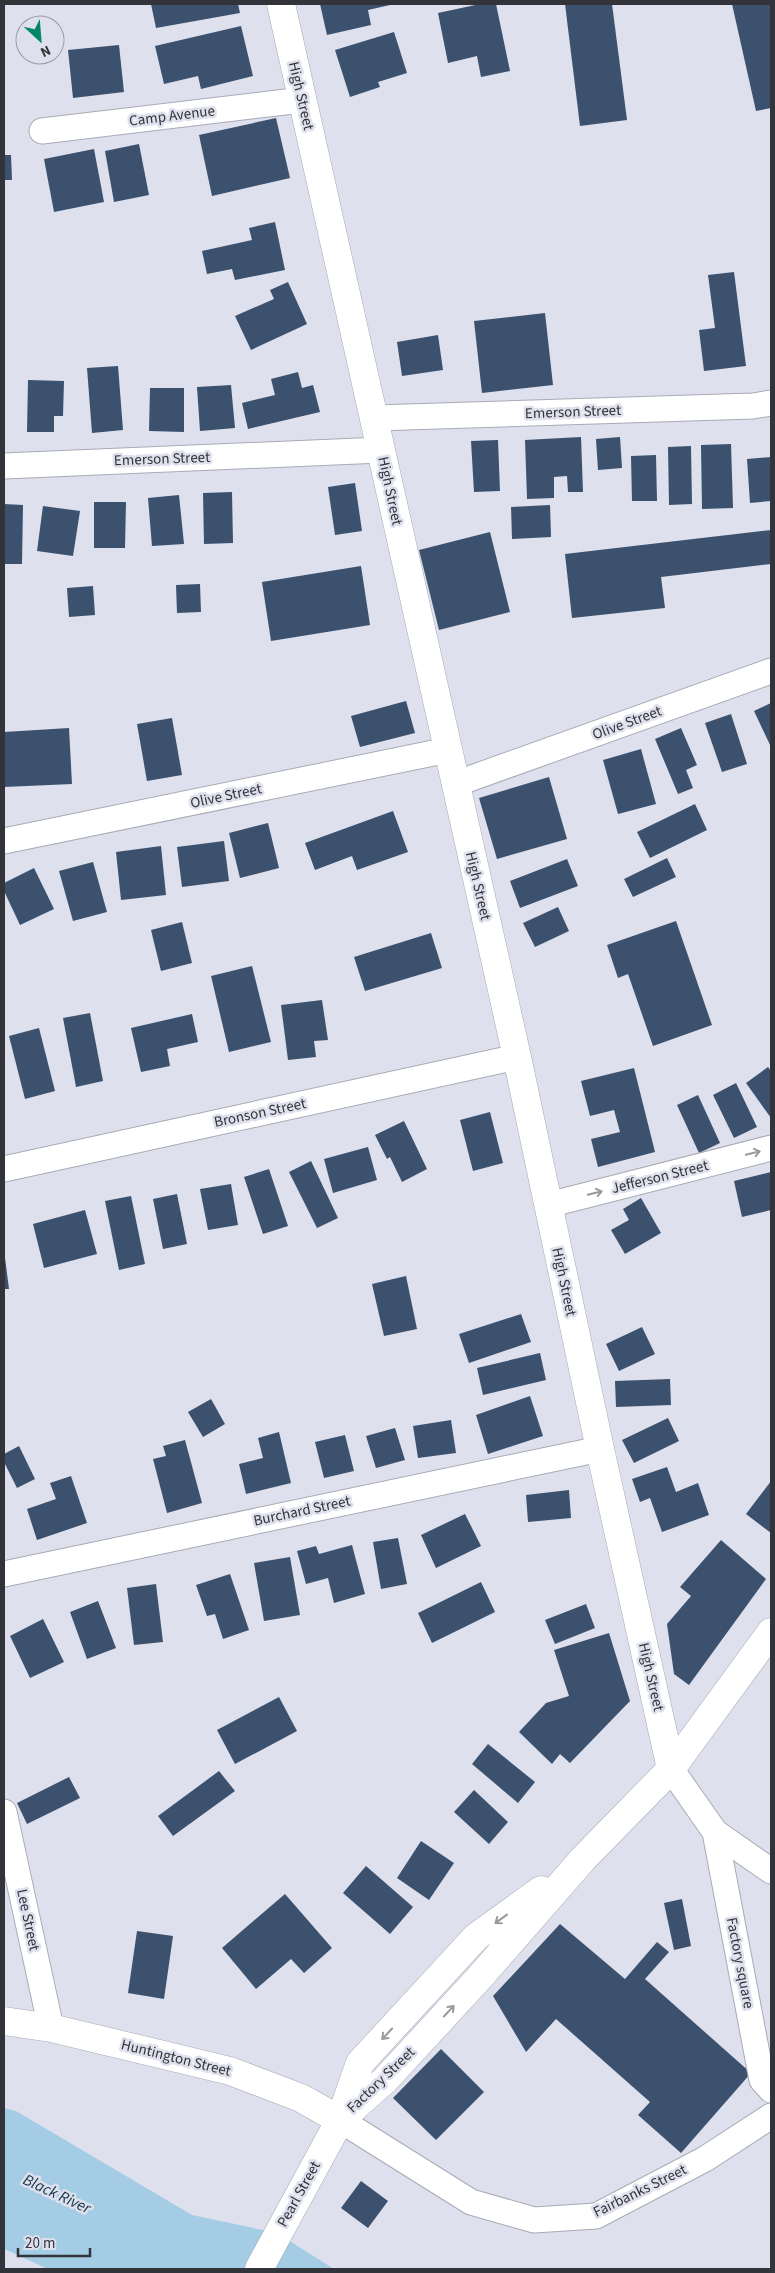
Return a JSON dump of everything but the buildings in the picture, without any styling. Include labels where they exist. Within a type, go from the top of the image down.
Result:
[{"type":"street","name":"High Street","points":[[281,4],[517,1057],[600,1448],[671,1769]]},
{"type":"street","name":"Camp Avenue","points":[[42,131],[302,100]]},
{"type":"street","name":"Emerson Street","points":[[375,418],[743,406],[771,403]]},
{"type":"street","name":"Emerson Street","points":[[4,466],[381,450]]},
{"type":"street","name":"Olive Street","points":[[455,784],[771,671]]},
{"type":"street","name":"Olive Street","points":[[4,841],[448,750]]},
{"type":"street","name":"Bronson Street","points":[[4,1169],[517,1057]]},
{"type":"street","name":"Jefferson Street","points":[[548,1205],[771,1148]]},
{"type":"street","name":"Burchard Street","points":[[4,1574],[600,1448]]},
{"type":"street","name":"Factory Street","points":[[340,2120],[385,2080],[480,1977],[583,1859],[671,1769],[771,1632]]},
{"type":"street","points":[[671,1769],[715,1832],[771,1871]]},
{"type":"street","name":"Lee Street","points":[[4,1812],[52,2028]]},
{"type":"street","name":"Factory square","points":[[715,1832],[762,2080],[771,2090]]},
{"type":"street","name":"Huntington Street","points":[[4,2021],[52,2028],[230,2071],[301,2098],[340,2120]]},
{"type":"street","name":"Fairbanks Street","points":[[340,2120],[471,2202],[534,2220],[596,2216],[705,2158],[771,2116]]},
{"type":"street","name":"Pearl Street","points":[[259,2269],[340,2120]]},
{"type":"water","name":"Black River","points":[[4,2108],[16,2111],[192,2215],[277,2233],[334,2269],[48,2269],[4,2249]]}]
